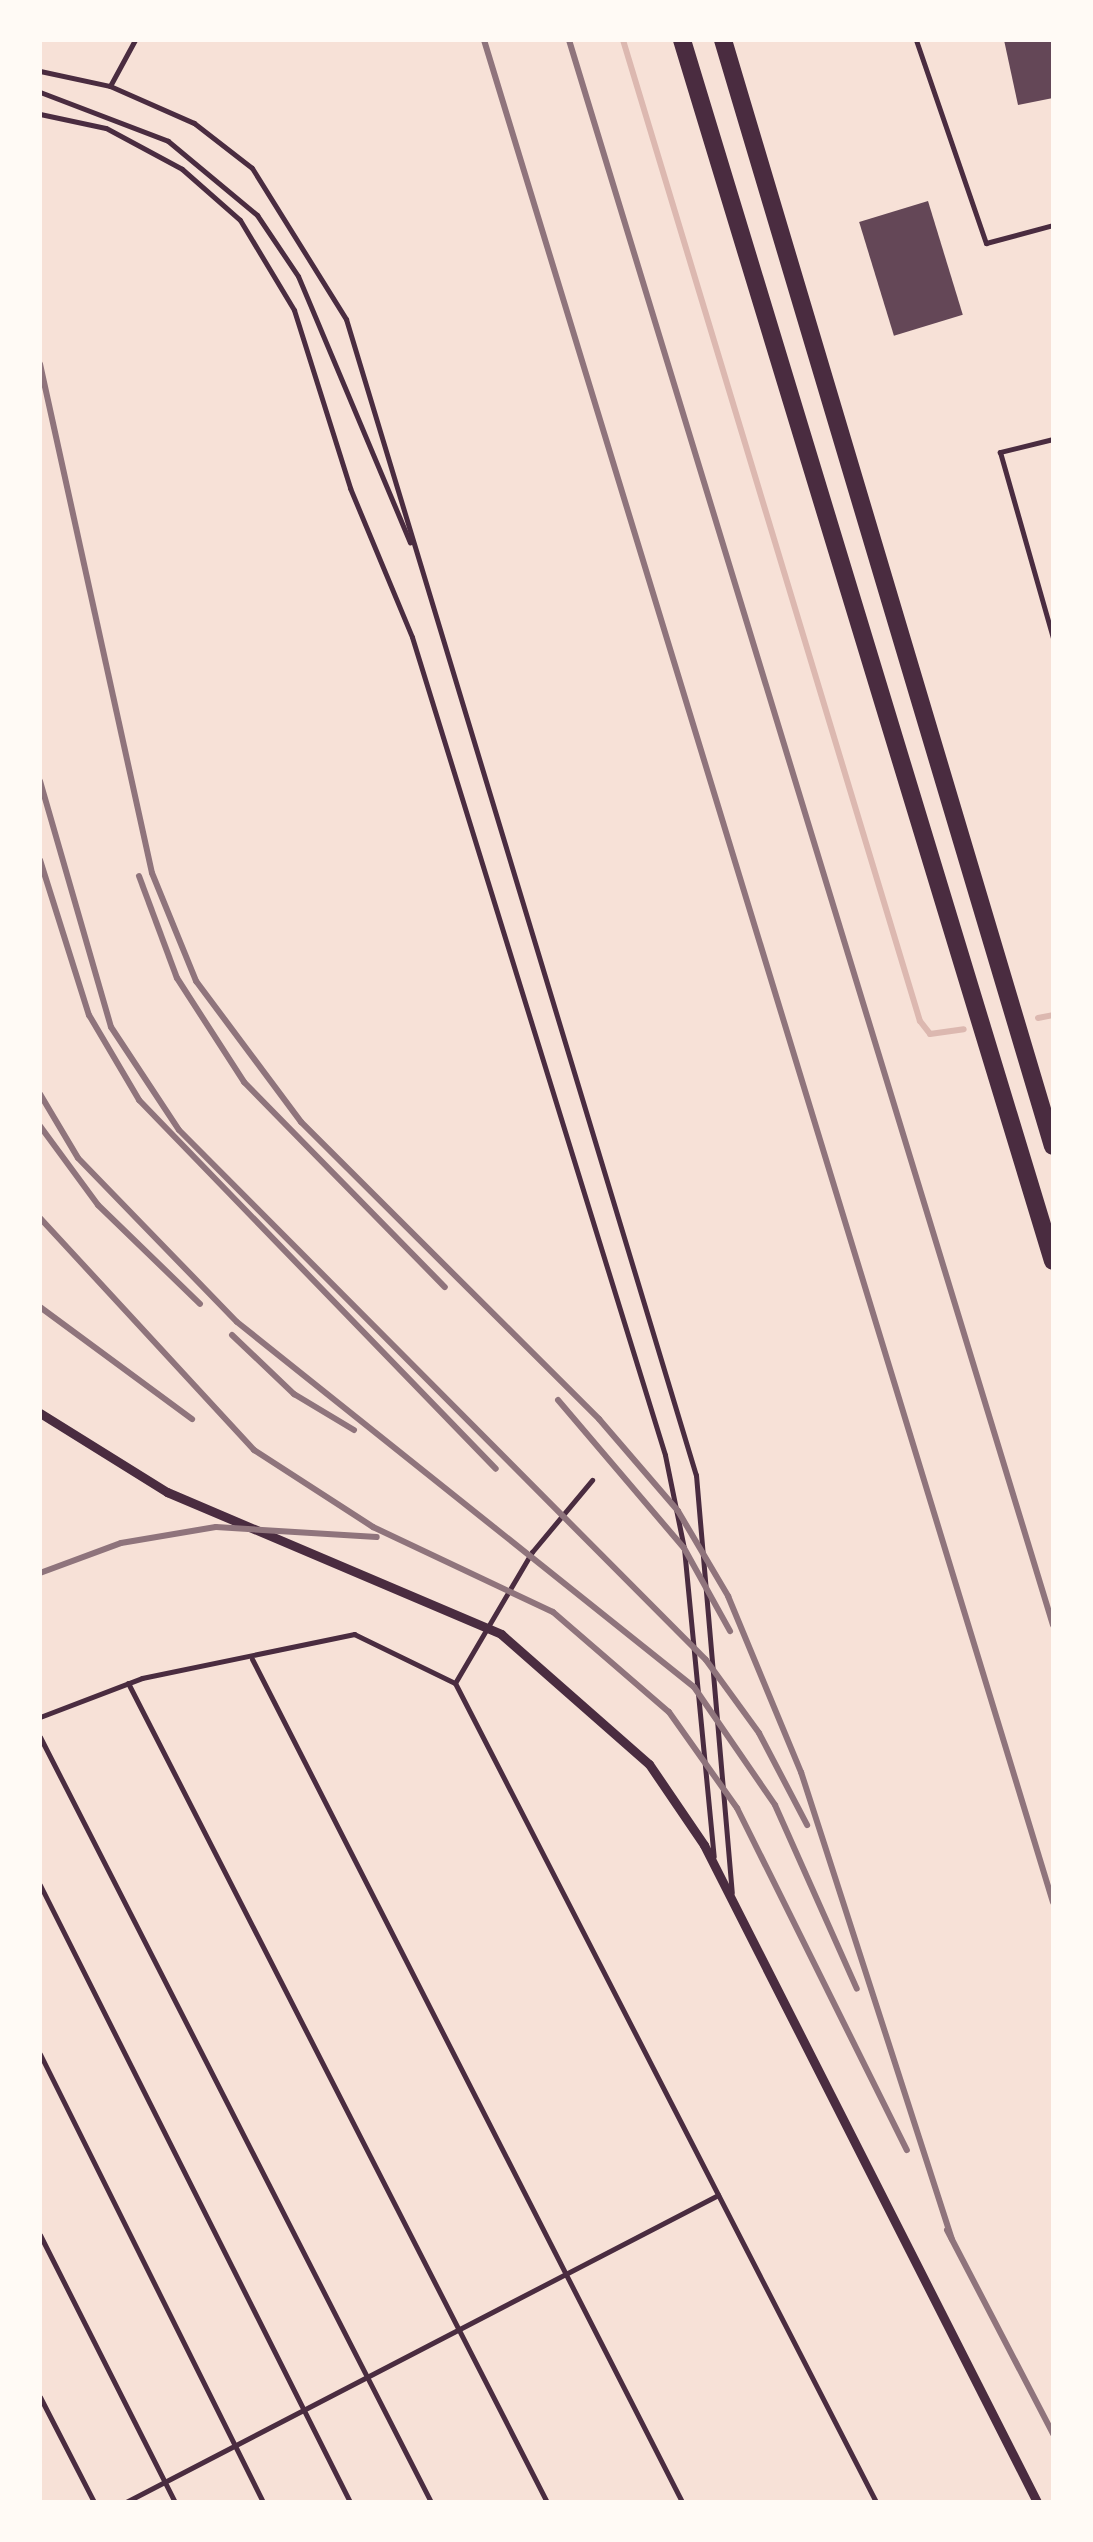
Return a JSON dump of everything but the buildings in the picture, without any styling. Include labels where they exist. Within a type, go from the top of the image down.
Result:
[{"type":"highway","points":[[682,40],[1053,1261]]},
{"type":"highway","points":[[723,40],[1053,1146]]},
{"type":"street","points":[[40,1412],[133,1475],[490,1628],[613,1725],[682,1809],[714,1865],[1037,2502]]},
{"type":"lane","points":[[110,86],[135,40]]},
{"type":"lane","points":[[916,40],[986,243],[1053,225]]},
{"type":"lane","points":[[40,71],[110,86],[194,123],[252,168],[298,230],[346,319],[696,1475],[732,1898]]},
{"type":"lane","points":[[40,92],[168,141],[257,215],[298,276],[375,476],[416,552]]},
{"type":"lane","points":[[40,114],[106,128],[182,169],[240,220],[294,310],[350,488],[412,637],[664,1455],[684,1548],[714,1865]]},
{"type":"lane","points":[[1053,439],[1000,452],[1053,638]]},
{"type":"lane","points":[[456,1683],[532,1552],[592,1480]]},
{"type":"lane","points":[[40,1717],[128,1683],[354,1634],[456,1683],[876,2502]]},
{"type":"lane","points":[[252,1659],[561,2276],[682,2502]]},
{"type":"lane","points":[[128,1683],[455,2332],[548,2502]]},
{"type":"lane","points":[[40,1737],[431,2502]]},
{"type":"lane","points":[[40,1884],[350,2502]]},
{"type":"lane","points":[[40,2054],[263,2502]]},
{"type":"lane","points":[[126,2502],[718,2195]]},
{"type":"lane","points":[[40,2235],[175,2502]]},
{"type":"lane","points":[[40,2397],[94,2502]]},
{"type":"waterway","points":[[623,40],[920,1021],[930,1034],[964,1029]]},
{"type":"waterway","points":[[1038,1018],[1053,1015]]},
{"type":"railway","points":[[484,40],[1053,1902]]},
{"type":"railway","points":[[569,40],[1053,1625]]},
{"type":"railway","points":[[40,364],[152,873],[196,981],[301,1122],[599,1419],[678,1511],[728,1596],[801,1772],[952,2239]]},
{"type":"railway","points":[[40,781],[111,1027],[179,1130],[706,1660],[759,1733],[807,1825]]},
{"type":"railway","points":[[40,860],[89,1015],[139,1100],[496,1469]]},
{"type":"railway","points":[[139,876],[177,978],[244,1082],[445,1287]]},
{"type":"railway","points":[[40,1094],[78,1158],[237,1322],[694,1687],[775,1805],[857,1989]]},
{"type":"railway","points":[[40,1126],[98,1205],[200,1304]]},
{"type":"railway","points":[[40,1218],[254,1450],[373,1527],[553,1612],[669,1712],[737,1808],[907,2150]]},
{"type":"railway","points":[[40,1307],[192,1419]]},
{"type":"railway","points":[[232,1335],[294,1394],[354,1430]]},
{"type":"railway","points":[[558,1400],[684,1548],[730,1631]]},
{"type":"railway","points":[[40,1573],[121,1543],[216,1527],[377,1537]]},
{"type":"railway","points":[[947,2230],[1053,2434]]}]
